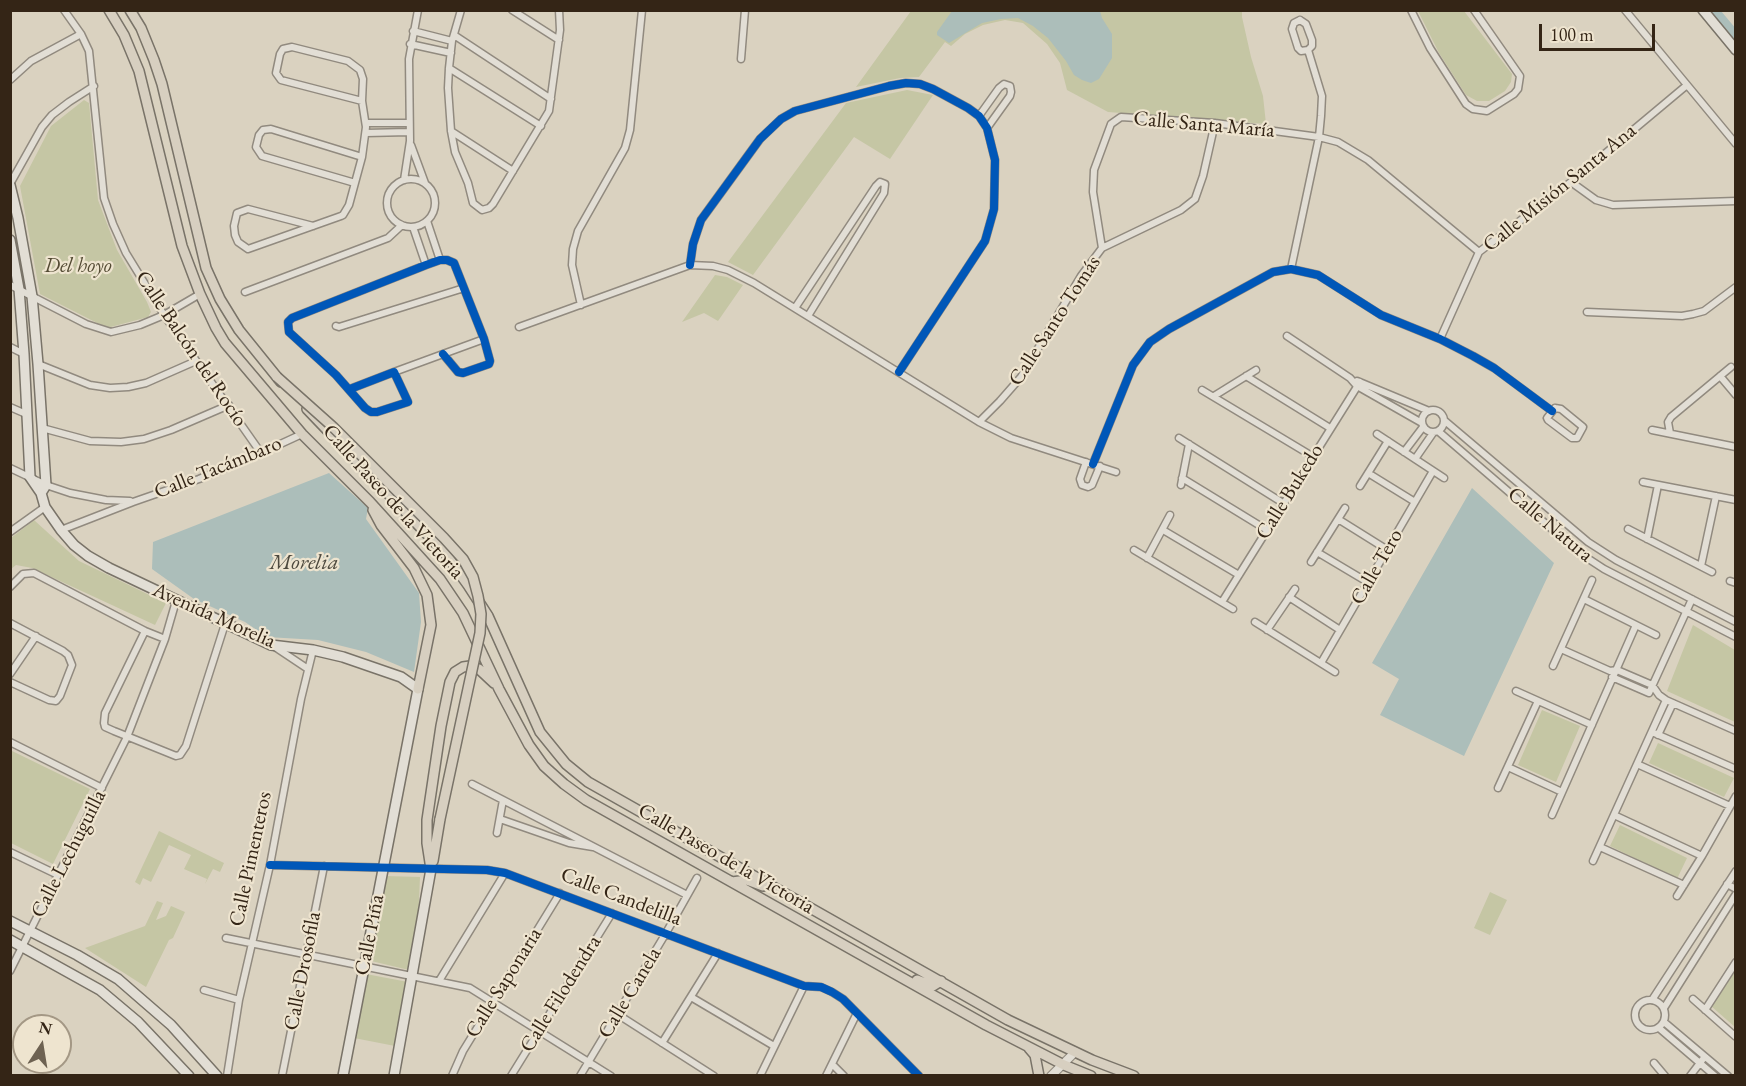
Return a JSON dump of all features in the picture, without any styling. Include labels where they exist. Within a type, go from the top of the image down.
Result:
[{"type":"main road","name":"Calle Paseo de la Victoria","points":[[110,10],[124,35],[139,71],[182,246],[200,294],[225,343],[302,434],[370,502],[440,579],[464,613],[499,689],[529,745],[544,766],[586,800],[1029,1048],[1091,1076]]},
{"type":"main road","name":"Calle Paseo de la Victoria","points":[[130,10],[150,49],[162,84],[206,268],[234,322],[277,377],[445,553],[488,616],[540,732],[566,764],[588,782],[1008,1020],[1075,1052],[1134,1076]]},
{"type":"main road","points":[[1703,10],[1736,50]]},
{"type":"main road","name":"Avenida Morelia","points":[[10,184],[32,296],[38,364],[45,507],[61,530],[88,556],[176,601],[272,645],[313,650],[343,657],[401,677],[418,689]]},
{"type":"main road","points":[[10,240],[24,354],[30,477]]},
{"type":"main road","points":[[277,377],[333,427],[444,538],[463,559],[473,578],[478,596],[481,615],[480,633],[440,819],[394,1076]]},
{"type":"main road","name":"Avenida Morelia","points":[[30,477],[43,489]]},
{"type":"main road","points":[[370,502],[381,525],[414,568],[427,595],[431,625],[418,689]]},
{"type":"main road","points":[[431,869],[427,843],[427,820],[450,682],[455,672],[470,666],[479,669],[499,689]]},
{"type":"main road","name":"Calle Piña","points":[[343,1076],[418,689]]},
{"type":"main road","points":[[732,882],[747,880],[790,896]]},
{"type":"main road","points":[[10,921],[118,979],[171,1025],[217,1076]]},
{"type":"main road","points":[[10,940],[100,990],[138,1022],[189,1076]]},
{"type":"main road","points":[[877,963],[893,966],[933,986],[941,981]]},
{"type":"main road","points":[[1029,1048],[1035,1055],[1039,1076]]},
{"type":"street","name":"Calle Balcón del Rocío","points":[[64,10],[81,34],[89,51],[100,169],[107,210],[126,253],[164,315],[261,453]]},
{"type":"street","points":[[404,180],[410,141],[408,123],[410,44],[418,10]]},
{"type":"street","points":[[461,10],[450,53],[448,88],[451,131],[455,152],[473,203],[482,210],[489,208],[549,111],[559,40],[560,10]]},
{"type":"street","points":[[512,10],[559,40]]},
{"type":"street","points":[[581,305],[572,265],[573,249],[578,231],[624,148],[630,130],[642,10]]},
{"type":"street","points":[[741,59],[745,10]]},
{"type":"street","points":[[1411,10],[1430,48],[1466,104],[1473,109],[1487,111],[1514,94],[1518,89],[1520,76],[1476,13],[1484,10]]},
{"type":"street","points":[[1625,10],[1736,144]]},
{"type":"street","points":[[1297,21],[1305,22],[1312,40],[1312,46],[1308,50],[1301,51],[1297,46],[1292,27],[1297,21]]},
{"type":"street","points":[[412,31],[453,38],[551,99]]},
{"type":"street","points":[[10,80],[31,61],[81,34]]},
{"type":"street","points":[[410,44],[450,53]]},
{"type":"street","points":[[313,226],[248,209],[237,213],[234,226],[238,242],[248,249],[313,226],[345,213],[362,157],[366,123],[362,101],[362,74],[354,64],[292,47],[283,50],[280,54],[276,73],[281,80],[362,101]]},
{"type":"street","points":[[1291,269],[1319,137],[1322,96],[1308,50]]},
{"type":"street","points":[[449,68],[541,126]]},
{"type":"street","points":[[690,266],[693,244],[701,220],[760,139],[781,119],[795,111],[906,83],[920,84],[933,89],[979,116],[987,128],[993,147],[994,209],[990,227],[978,253],[899,372]]},
{"type":"street","points":[[979,116],[999,88],[1004,84],[1010,86],[1010,96],[987,128]]},
{"type":"street","name":"Calle Misión Santa Ana","points":[[1440,339],[1479,252],[1571,182],[1687,85]]},
{"type":"street","points":[[10,184],[42,127],[52,115],[94,86]]},
{"type":"street","name":"Calle Santa María","points":[[1102,248],[1094,202],[1093,180],[1096,163],[1111,124],[1121,117],[1215,123],[1319,137],[1338,142],[1368,160],[1479,252]]},
{"type":"street","points":[[366,123],[408,123]]},
{"type":"street","name":"Calle Santo Tomás","points":[[979,422],[1021,377],[1081,276],[1102,248],[1181,210],[1195,199],[1203,176],[1215,123]]},
{"type":"street","points":[[355,183],[258,154],[256,147],[259,135],[263,130],[271,129],[362,157]]},
{"type":"street","points":[[451,131],[513,171]]},
{"type":"street","points":[[366,133],[410,132]]},
{"type":"street","points":[[410,141],[425,183],[432,191],[435,201],[433,212],[427,220],[413,227],[402,225],[393,219],[387,205],[391,189],[404,180],[425,183]]},
{"type":"street","points":[[795,308],[876,186],[883,182],[886,186],[884,193],[807,316]]},
{"type":"street","points":[[1571,182],[1596,200],[1613,205],[1736,201]]},
{"type":"street","points":[[427,220],[440,260]]},
{"type":"street","points":[[245,292],[388,238],[402,225]]},
{"type":"street","points":[[413,227],[426,265]]},
{"type":"street","points":[[845,231],[857,238]]},
{"type":"street","points":[[394,372],[408,402],[378,412],[371,412],[289,332],[288,322],[292,318],[426,265],[440,260],[451,261],[454,263],[484,339],[490,361],[489,364],[463,373],[458,372],[443,354]]},
{"type":"street","points":[[519,327],[690,266],[713,266],[728,270],[754,283],[979,422],[1022,443],[1116,472]]},
{"type":"street","points":[[1093,464],[1133,365],[1150,342],[1169,329],[1273,272],[1291,269],[1317,275],[1381,315],[1440,339],[1494,368],[1552,411]]},
{"type":"street","points":[[15,287],[86,324],[106,331],[118,331],[164,315],[200,294]]},
{"type":"street","points":[[1587,312],[1682,316],[1704,311],[1736,287]]},
{"type":"street","points":[[336,327],[464,288]]},
{"type":"street","points":[[1287,336],[1435,432]]},
{"type":"street","points":[[350,389],[484,339]]},
{"type":"street","points":[[10,347],[24,354]]},
{"type":"street","points":[[38,364],[90,385],[110,388],[146,383],[196,361]]},
{"type":"street","points":[[1670,433],[1668,422],[1671,417],[1731,367]]},
{"type":"street","points":[[1214,396],[1256,370]]},
{"type":"street","points":[[1246,376],[1330,428]]},
{"type":"street","points":[[1720,376],[1736,394]]},
{"type":"street","points":[[1359,384],[1429,411],[1439,412],[1445,421],[1443,427],[1435,432],[1415,459]]},
{"type":"street","name":"Calle Bukedo","points":[[1222,603],[1282,503],[1359,384]]},
{"type":"street","points":[[1202,390],[1312,456]]},
{"type":"street","points":[[41,428],[90,441],[121,442],[144,439],[171,430],[229,405]]},
{"type":"street","points":[[10,407],[26,414]]},
{"type":"street","points":[[1555,408],[1561,409],[1583,427],[1577,438],[1572,438],[1548,420],[1552,411],[1555,408]]},
{"type":"street","points":[[1404,452],[1422,425],[1423,416],[1429,411]]},
{"type":"street","name":"Calle Natura","points":[[1445,421],[1577,535],[1617,560],[1736,622]]},
{"type":"street","points":[[1652,430],[1736,447]]},
{"type":"street","name":"Calle Natura","points":[[1435,432],[1581,554],[1604,569],[1736,637]]},
{"type":"street","name":"Calle Tacámbaro","points":[[61,530],[199,479],[302,434]]},
{"type":"street","points":[[1377,434],[1444,478]]},
{"type":"street","points":[[1179,438],[1282,503]]},
{"type":"street","points":[[1360,486],[1388,441]]},
{"type":"street","points":[[1189,444],[1182,482],[1266,530]]},
{"type":"street","points":[[10,468],[30,477]]},
{"type":"street","name":"Calle Tero","points":[[1321,663],[1433,471]]},
{"type":"street","points":[[1368,473],[1415,502]]},
{"type":"street","points":[[1643,482],[1736,500]]},
{"type":"street","points":[[1647,539],[1658,485]]},
{"type":"street","name":"Calle Tacámbaro","points":[[43,489],[105,500],[133,502]]},
{"type":"street","points":[[1701,566],[1716,496]]},
{"type":"street","points":[[12,530],[45,507]]},
{"type":"street","points":[[1311,562],[1345,508]]},
{"type":"street","points":[[1147,558],[1170,515]]},
{"type":"street","points":[[1338,519],[1386,549]]},
{"type":"street","points":[[1628,529],[1712,572]]},
{"type":"street","points":[[1163,530],[1239,575]]},
{"type":"street","points":[[1134,550],[1233,609]]},
{"type":"street","points":[[1317,552],[1369,583]]},
{"type":"street","points":[[12,583],[23,574],[34,573],[145,631],[165,639]]},
{"type":"street","points":[[1553,666],[1592,580]]},
{"type":"street","points":[[1267,630],[1295,589]]},
{"type":"street","points":[[1289,597],[1340,630]]},
{"type":"street","points":[[1584,599],[1656,635]]},
{"type":"street","points":[[1613,678],[1648,693],[1654,687],[1692,599]]},
{"type":"street","name":"Calle Lechuguilla","points":[[10,971],[127,737],[165,639],[176,601]]},
{"type":"street","points":[[1255,622],[1335,672]]},
{"type":"street","points":[[10,623],[63,651],[70,660],[71,672],[56,701],[10,682]]},
{"type":"street","points":[[145,631],[104,719],[105,727],[180,756],[225,624]]},
{"type":"street","points":[[1552,815],[1613,678],[1613,671],[1636,625]]},
{"type":"street","points":[[10,674],[36,636]]},
{"type":"street","points":[[272,645],[308,669]]},
{"type":"street","points":[[1561,649],[1654,687],[1669,701],[1736,731]]},
{"type":"street","name":"Calle Pimenteros","points":[[227,1076],[239,1000],[270,865],[313,650]]},
{"type":"street","points":[[1516,691],[1592,725]]},
{"type":"street","points":[[1498,788],[1538,701]]},
{"type":"street","points":[[1593,861],[1637,764],[1655,733],[1669,701]]},
{"type":"street","points":[[1655,733],[1736,770]]},
{"type":"street","points":[[10,742],[102,788]]},
{"type":"street","points":[[1637,764],[1730,806]]},
{"type":"street","points":[[1508,767],[1562,792]]},
{"type":"street","points":[[472,784],[687,895]]},
{"type":"street","points":[[1677,896],[1736,796]]},
{"type":"street","points":[[497,833],[503,800]]},
{"type":"street","points":[[1614,815],[1702,856]]},
{"type":"street","points":[[500,819],[569,843],[597,847]]},
{"type":"street","points":[[1600,847],[1684,885]]},
{"type":"street","points":[[10,852],[58,875]]},
{"type":"street","name":"Calle Candelilla","points":[[270,865],[487,870],[506,873],[804,986],[821,987],[832,992],[919,1076]]},
{"type":"street","name":"Calle Drosofila","points":[[282,1076],[324,866]]},
{"type":"street","points":[[440,981],[506,873]]},
{"type":"street","points":[[1652,1000],[1734,875]]},
{"type":"street","name":"Calle Canela","points":[[580,1076],[697,878]]},
{"type":"street","points":[[1728,884],[1736,889]]},
{"type":"street","name":"Calle Saponaria","points":[[452,1076],[462,1051],[560,893]]},
{"type":"street","points":[[1664,1008],[1736,894]]},
{"type":"street","name":"Calle Filodendra","points":[[511,1076],[612,913]]},
{"type":"street","points":[[226,939],[470,988],[611,1076]]},
{"type":"street","points":[[662,1043],[718,953]]},
{"type":"street","points":[[1705,1010],[1734,966]]},
{"type":"street","points":[[760,1076],[804,986]]},
{"type":"street","points":[[204,990],[239,1000]]},
{"type":"street","points":[[691,997],[774,1046]]},
{"type":"street","points":[[1693,999],[1736,1037]]},
{"type":"street","points":[[1645,1001],[1658,1002],[1664,1008],[1666,1014],[1664,1022],[1659,1028],[1648,1030],[1636,1021],[1635,1013],[1638,1006],[1645,1001]]},
{"type":"street","points":[[826,1076],[856,1013]]},
{"type":"street","points":[[617,1014],[714,1076]]},
{"type":"street","points":[[1664,1022],[1728,1076]]},
{"type":"street","points":[[1659,1028],[1715,1076]]},
{"type":"street","points":[[1051,1076],[1075,1052]]},
{"type":"street","points":[[1690,1076],[1705,1056]]},
{"type":"street","points":[[1654,1063],[1665,1076]]},
{"type":"street","points":[[832,1064],[844,1076]]},
{"type":"green space","points":[[911,11],[1242,11],[1251,57],[1263,96],[1266,124],[1108,112],[1067,90],[1060,63],[1047,44],[1023,23],[1005,20],[983,25],[965,34],[951,46],[945,42],[919,77],[900,78],[856,87]]},
{"type":"green space","points":[[1418,11],[1464,11],[1512,74],[1511,82],[1505,91],[1489,101],[1477,101],[1466,95],[1439,53]]},
{"type":"green space","points":[[907,90],[933,95],[890,159],[854,137],[753,275],[728,262],[846,103]]},
{"type":"green space","name":"Del hoyo","points":[[84,100],[89,103],[98,200],[117,250],[151,312],[148,317],[107,328],[40,294],[20,186],[51,126]]},
{"type":"green space","points":[[715,275],[727,277],[743,285],[718,321],[704,313],[682,322]]},
{"type":"green space","points":[[34,520],[79,561],[166,603],[155,625],[32,568],[16,565],[11,569],[11,538]]},
{"type":"green space","points":[[1693,625],[1735,650],[1735,722],[1667,691]]},
{"type":"green space","points":[[1542,710],[1580,726],[1556,782],[1518,765]]},
{"type":"green space","points":[[1658,743],[1734,778],[1724,797],[1649,763]]},
{"type":"green space","points":[[10,750],[90,789],[53,864],[11,843]]},
{"type":"green space","points":[[1620,825],[1687,858],[1677,879],[1610,846]]},
{"type":"green space","points":[[159,831],[224,863],[220,872],[213,869],[205,884],[207,879],[184,869],[191,855],[169,845],[151,882],[143,878],[140,885],[135,882]]},
{"type":"green space","points":[[386,876],[420,877],[418,924],[409,970],[367,960]]},
{"type":"green space","points":[[1490,892],[1507,900],[1490,935],[1474,928]]},
{"type":"green space","points":[[157,901],[163,903],[156,920],[166,916],[171,906],[185,912],[146,987],[85,948],[145,926]]},
{"type":"green space","points":[[1734,973],[1736,974],[1735,1027],[1711,1006]]},
{"type":"green space","points":[[366,974],[408,982],[395,1046],[354,1038]]},
{"type":"water","points":[[952,11],[1100,11],[1112,34],[1112,58],[1099,79],[1091,83],[1082,80],[1074,75],[1048,38],[1018,18],[982,23],[949,43],[937,35],[937,32]]},
{"type":"water","name":"Morelia","points":[[329,473],[368,508],[366,519],[419,593],[421,622],[414,672],[366,652],[318,640],[267,637],[245,622],[194,599],[152,569],[153,542]]},
{"type":"water","points":[[1472,488],[1554,563],[1464,756],[1380,715],[1399,679],[1372,663]]},
{"type":"waterway","points":[[1715,10],[1736,35]]},
{"type":"cycle path","points":[[690,265],[693,244],[701,220],[760,139],[781,119],[795,111],[889,86],[906,83],[920,84],[933,89],[968,108],[979,116],[987,128],[995,160],[994,209],[985,241],[899,372]]},
{"type":"cycle path","points":[[350,389],[394,372],[408,402],[371,412],[336,375],[289,332],[288,322],[292,318],[426,265],[447,260],[454,263],[484,339],[490,361],[489,364],[463,373],[458,372],[443,354]]},
{"type":"cycle path","points":[[1093,464],[1133,365],[1150,342],[1169,329],[1273,272],[1291,269],[1318,275],[1381,315],[1440,339],[1473,356],[1494,368],[1552,411]]},
{"type":"cycle path","points":[[270,865],[487,870],[505,873],[804,986],[821,987],[832,992],[843,999],[919,1076]]}]
